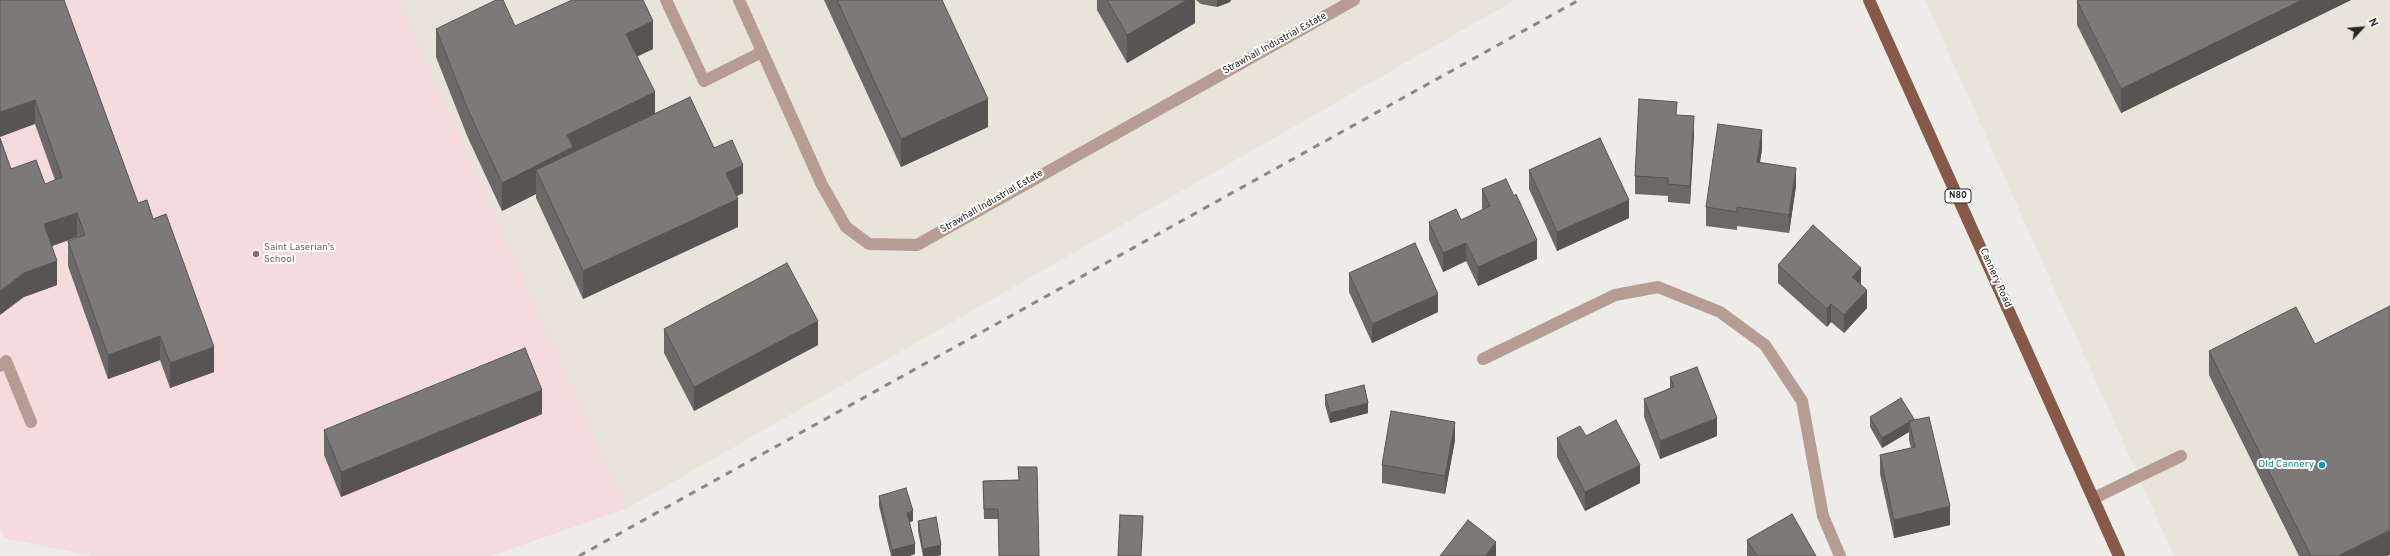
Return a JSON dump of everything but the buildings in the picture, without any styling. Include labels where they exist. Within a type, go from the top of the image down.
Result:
[{"type":"main road","name":"Cannery Road","points":[[1869,0],[2120,556]]},
{"type":"street","points":[[666,0],[704,81],[762,52]]},
{"type":"street","name":"Strawhall Industrial Estate","points":[[739,0],[822,185],[846,227],[869,244],[917,245],[1354,0]]},
{"type":"street","points":[[1483,359],[1615,295],[1658,287],[1720,312],[1765,345],[1802,401],[1823,516],[1840,556]]},
{"type":"street","points":[[0,366],[6,361],[31,422]]},
{"type":"street","points":[[2094,498],[2181,456]]},
{"type":"shaded area","name":"Saint Laserian's School","points":[[0,0],[399,0],[626,509],[490,556],[93,556],[4,538],[0,529]]},
{"type":"shaded area","points":[[399,0],[1515,0],[626,509]]},
{"type":"shaded area","points":[[1925,0],[2390,0],[2390,556],[2174,556]]},
{"type":"railway","points":[[579,556],[1579,0]]},
{"type":"place","name":"Saint Laserian's School","points":[[256,254]]},
{"type":"place","name":"Old Cannery","points":[[2322,465]]}]
